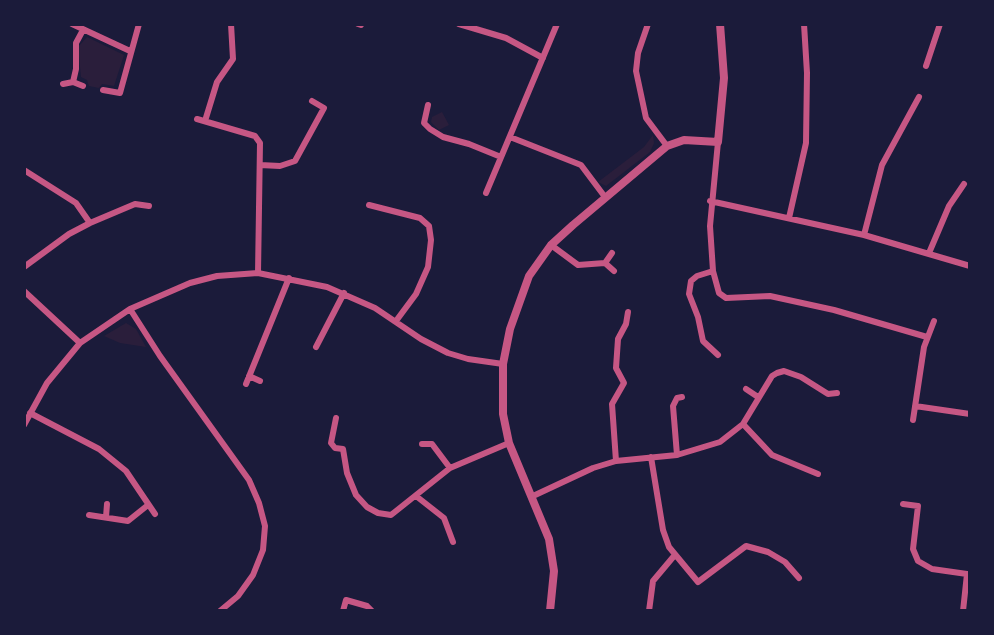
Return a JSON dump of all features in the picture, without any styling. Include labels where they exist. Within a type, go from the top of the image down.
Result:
[{"type":"street","points":[[72,24],[130,51]]},
{"type":"street","points":[[103,90],[120,93],[139,24]]},
{"type":"street","points":[[205,121],[217,82],[233,59],[231,24]]},
{"type":"street","points":[[459,24],[506,38],[543,58]]},
{"type":"street","points":[[486,193],[557,24]]},
{"type":"street","points":[[648,24],[638,53],[636,71],[646,118],[667,146]]},
{"type":"street","points":[[720,24],[724,78],[710,201],[713,271],[719,293],[726,298],[770,296],[834,310],[927,337]]},
{"type":"street","points":[[789,218],[806,143],[807,73],[804,24]]},
{"type":"street","points":[[926,66],[940,24]]},
{"type":"street","points":[[73,82],[76,69],[74,53],[83,30]]},
{"type":"street","points":[[63,84],[73,82],[83,86]]},
{"type":"street","points":[[864,235],[882,165],[919,97]]},
{"type":"street","points":[[260,165],[280,166],[295,161],[324,108],[312,101]]},
{"type":"street","points":[[428,105],[424,123],[430,129],[443,137],[501,157]]},
{"type":"street","points":[[197,119],[255,135],[260,143],[258,273]]},
{"type":"street","points":[[510,137],[581,165],[605,197]]},
{"type":"street","points":[[550,611],[554,571],[553,556],[533,496],[509,443],[503,414],[503,364],[521,295],[529,276],[552,245],[667,146],[684,140],[718,142]]},
{"type":"street","points":[[24,170],[76,203],[90,223]]},
{"type":"street","points":[[929,253],[949,206],[964,184]]},
{"type":"street","points":[[710,201],[864,235],[970,266]]},
{"type":"street","points":[[24,267],[69,234],[90,223],[135,204],[149,206]]},
{"type":"street","points":[[369,205],[420,218],[429,226],[431,240],[428,267],[416,294],[396,321]]},
{"type":"street","points":[[552,245],[578,265],[605,263],[614,270]]},
{"type":"street","points":[[605,263],[612,253]]},
{"type":"street","points":[[713,271],[697,276],[691,281],[689,294],[698,317],[703,341],[718,355]]},
{"type":"street","points":[[24,425],[47,383],[80,343],[130,309],[190,282],[217,276],[258,273],[289,278],[344,293],[448,353],[468,359],[503,364]]},
{"type":"street","points":[[246,384],[289,278]]},
{"type":"street","points":[[24,291],[80,343]]},
{"type":"street","points":[[316,347],[344,293]]},
{"type":"street","points":[[130,309],[160,356],[249,480],[259,503],[265,526],[262,550],[254,575],[238,596],[220,611]]},
{"type":"street","points":[[616,461],[612,404],[624,382],[616,368],[618,339],[626,324],[628,312]]},
{"type":"street","points":[[913,420],[927,337],[934,321]]},
{"type":"street","points":[[533,496],[593,468],[616,461],[677,455],[708,448],[735,433],[743,424],[772,376],[784,371],[801,377],[828,394],[837,393]]},
{"type":"street","points":[[249,376],[261,381]]},
{"type":"street","points":[[746,389],[758,397]]},
{"type":"street","points":[[677,455],[673,406],[677,398],[682,397]]},
{"type":"street","points":[[915,406],[970,414]]},
{"type":"street","points":[[30,413],[99,449],[126,471],[155,514]]},
{"type":"street","points":[[336,418],[331,443],[335,448],[344,449],[347,473],[356,495],[367,507],[378,513],[391,514],[450,468],[509,443]]},
{"type":"street","points":[[743,424],[772,455],[818,474]]},
{"type":"street","points":[[422,444],[432,444],[450,468]]},
{"type":"street","points":[[651,457],[663,530],[674,556],[698,582],[746,546],[768,552],[785,562],[798,578]]},
{"type":"street","points":[[416,496],[444,518],[453,542]]},
{"type":"street","points":[[106,517],[107,504]]},
{"type":"street","points":[[89,515],[128,520],[148,504]]},
{"type":"street","points":[[903,504],[918,506],[913,549],[918,561],[932,569],[967,574],[968,594],[963,611]]},
{"type":"street","points":[[650,611],[653,581],[674,556]]},
{"type":"street","points":[[343,611],[346,600],[367,606],[372,611]]},
{"type":"shaded area","points":[[87,37],[124,55],[114,86],[102,84],[99,88],[89,86],[87,80],[81,77],[78,47]]},
{"type":"shaded area","points":[[442,112],[449,125],[439,130],[431,122],[432,117]]},
{"type":"shaded area","points":[[653,135],[654,143],[650,152],[606,186],[598,182],[644,147]]},
{"type":"shaded area","points":[[126,323],[136,329],[146,347],[120,343],[104,336]]}]
